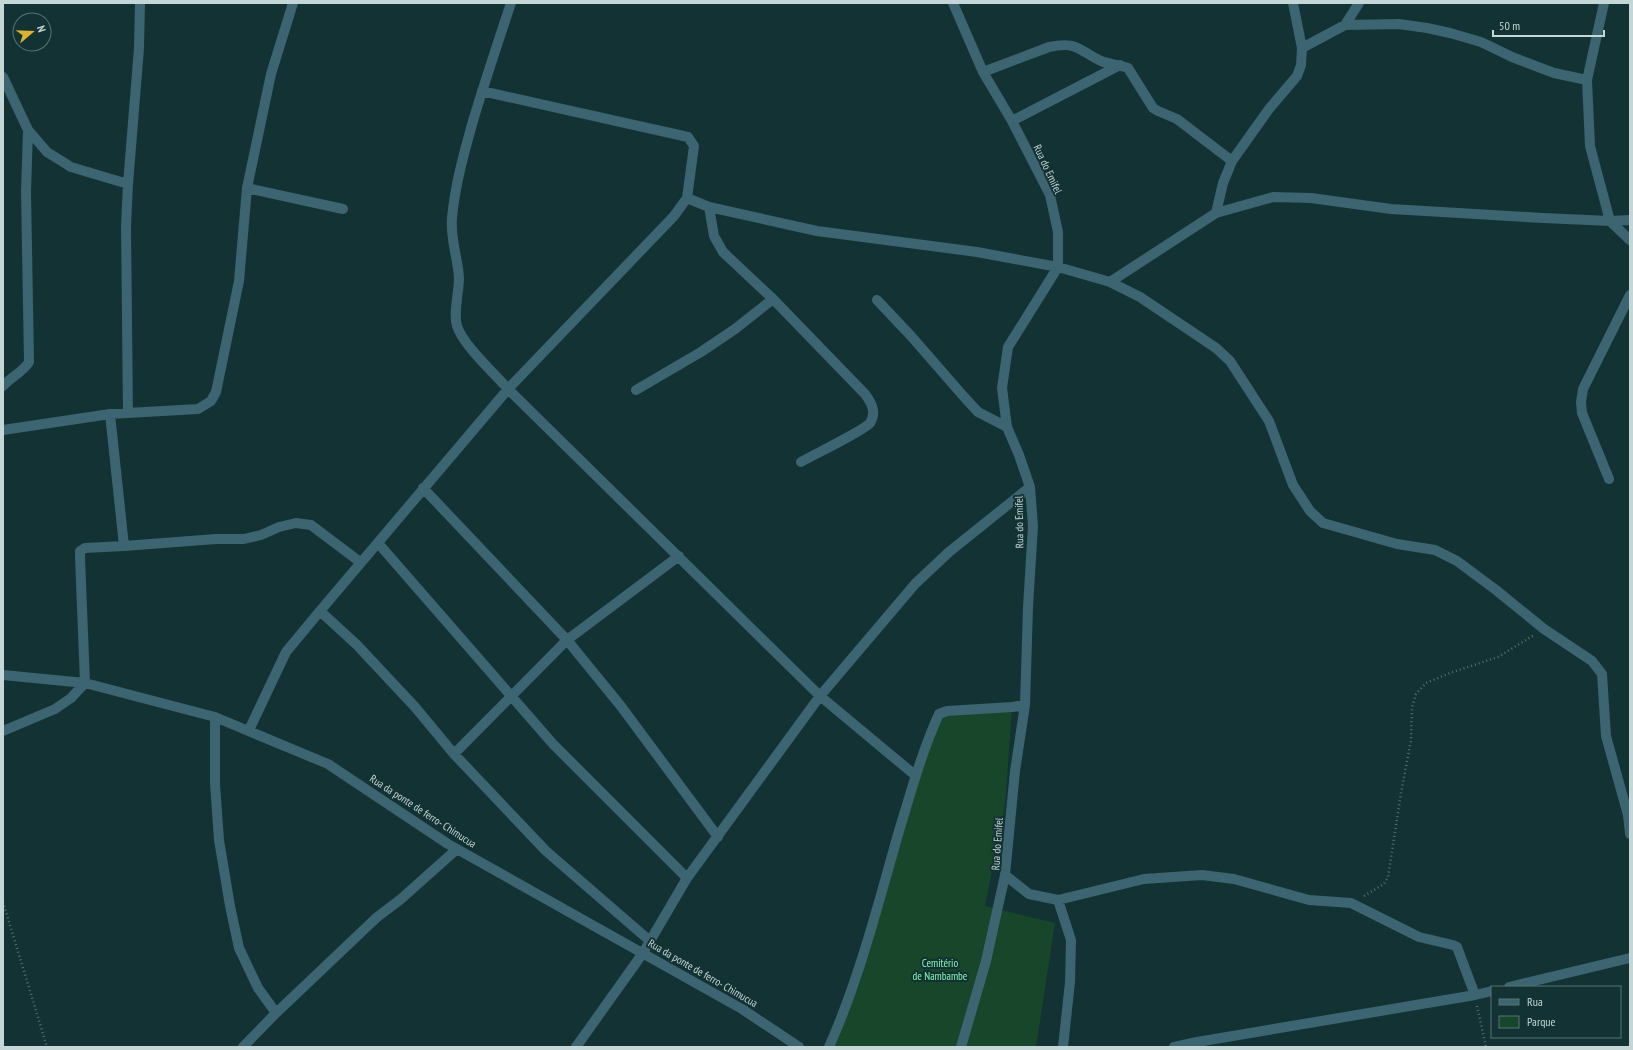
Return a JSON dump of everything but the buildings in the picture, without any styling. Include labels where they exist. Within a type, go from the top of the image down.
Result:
[{"type":"street","points":[[128,413],[126,226],[139,48],[140,3]]},
{"type":"street","points":[[3,430],[110,414],[198,409],[212,401],[216,392],[239,281],[247,188],[271,74],[294,3]]},
{"type":"street","points":[[511,3],[482,91],[459,170],[452,218],[451,233],[459,276],[456,325],[463,339],[508,389],[820,696],[916,776]]},
{"type":"street","name":"Rua do Emifel","points":[[953,3],[983,72],[1012,121],[1050,195],[1058,232],[1058,267],[1008,346],[1002,388],[1007,428],[1019,455],[1030,487],[1033,526],[1028,607],[1025,705],[1015,771],[1005,875],[1029,894],[1058,900]]},
{"type":"street","points":[[1216,213],[1222,182],[1232,161],[1269,109],[1297,76],[1301,65],[1302,48],[1293,3]]},
{"type":"street","points":[[1345,25],[1359,3]]},
{"type":"street","points":[[1604,3],[1587,80],[1590,146],[1610,221],[1630,240]]},
{"type":"street","points":[[1302,48],[1345,25],[1399,24],[1442,31],[1480,42],[1512,57],[1554,73],[1587,80]]},
{"type":"street","points":[[983,72],[1049,47],[1060,45],[1079,48],[1101,61],[1128,68],[1153,108],[1178,119],[1232,161]]},
{"type":"street","points":[[1012,121],[1120,65]]},
{"type":"street","points":[[3,77],[28,130],[47,152],[71,167],[128,184]]},
{"type":"street","points":[[249,730],[286,652],[360,562],[378,543],[508,389],[674,216],[687,198],[694,146],[688,138],[482,91]]},
{"type":"street","points":[[3,386],[8,380],[26,367],[29,362],[26,192],[28,130]]},
{"type":"street","points":[[247,188],[343,209]]},
{"type":"street","points":[[1110,282],[1216,213],[1272,197],[1311,198],[1391,208],[1610,221],[1630,220]]},
{"type":"street","points":[[687,198],[709,207],[817,231],[977,252],[1058,267],[1110,282],[1146,301],[1216,348],[1230,361],[1269,421],[1293,485],[1310,511],[1323,523],[1397,544],[1435,550],[1457,561],[1496,590],[1544,630],[1592,661],[1602,674],[1606,736],[1628,815],[1630,834]]},
{"type":"street","points":[[709,207],[714,236],[723,252],[773,298],[871,402],[873,412],[870,423],[852,435],[801,462]]},
{"type":"street","points":[[1609,480],[1582,413],[1580,402],[1583,389],[1630,295]]},
{"type":"street","points":[[636,390],[701,352],[735,329],[773,298]]},
{"type":"street","points":[[877,300],[978,412],[1007,428]]},
{"type":"street","points":[[110,414],[124,546]]},
{"type":"street","points":[[576,1047],[643,953],[687,878],[820,696],[915,584],[949,552],[1030,487]]},
{"type":"street","points":[[423,488],[567,640],[620,705],[718,837]]},
{"type":"street","points":[[3,731],[55,709],[70,698],[85,683],[80,551],[85,548],[216,539],[244,539],[296,523],[311,525],[360,562]]},
{"type":"street","points":[[378,543],[553,744],[687,878]]},
{"type":"street","points":[[454,754],[567,640],[679,556]]},
{"type":"street","points":[[320,611],[357,645],[416,707],[454,754],[546,851],[650,941]]},
{"type":"street","name":"Rua da ponte de ferro- Chimucua","points":[[3,675],[85,683],[215,717],[328,764],[457,848],[742,1009],[799,1047]]},
{"type":"street","points":[[829,1047],[844,1014],[861,966],[916,776],[939,714],[947,711],[1025,705]]},
{"type":"street","points":[[215,717],[215,784],[219,840],[238,948],[258,988],[276,1013]]},
{"type":"street","points":[[242,1047],[376,918],[401,899],[457,848]]},
{"type":"street","points":[[960,1047],[986,961],[1005,875]]},
{"type":"street","points":[[1063,1047],[1070,982],[1071,940],[1058,900],[1144,879],[1202,875],[1234,879],[1309,900],[1351,903],[1419,936],[1457,947],[1475,995]]},
{"type":"street","points":[[1514,986],[1630,955]]},
{"type":"street","points":[[1174,1047],[1491,991]]},
{"type":"path","points":[[1351,903],[1384,884],[1388,877],[1400,793],[1411,740],[1412,708],[1416,694],[1426,684],[1450,673],[1498,657],[1544,630]]},
{"type":"path","points":[[3,902],[47,1047]]},
{"type":"path","points":[[1475,995],[1486,1047]]},
{"type":"green space","name":"Cemitério de Nambambe","points":[[1012,707],[1005,806],[985,906],[1055,923],[1036,1047],[829,1047],[939,714]]}]
